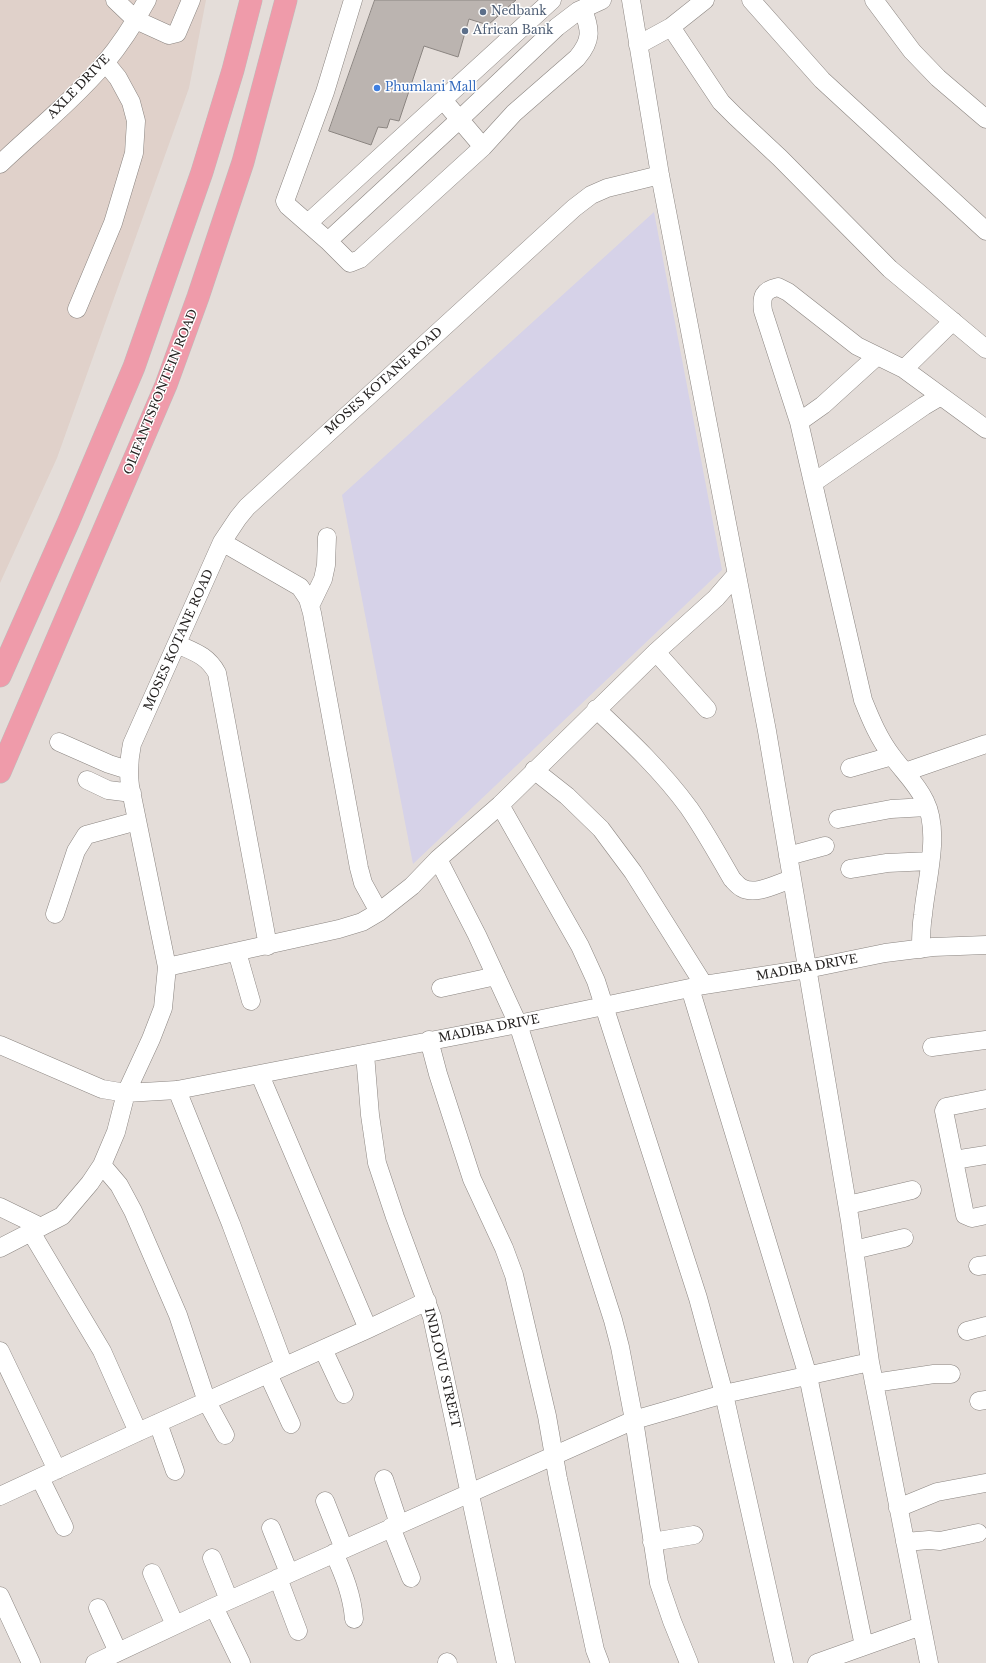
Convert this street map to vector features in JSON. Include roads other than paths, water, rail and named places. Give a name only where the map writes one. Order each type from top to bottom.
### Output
[{"type":"main road","points":[[0,676],[68,523],[134,367],[202,172],[233,70],[251,0]]},
{"type":"main road","name":"OLIFANTSFONTEIN ROAD","points":[[0,772],[166,385],[198,297],[243,162],[286,0]]},
{"type":"street","points":[[115,0],[136,20],[169,35],[177,33],[191,0]]},
{"type":"street","name":"AXLE DRIVE","points":[[0,164],[81,89],[106,62],[136,20],[147,0]]},
{"type":"street","points":[[353,0],[325,92],[285,201],[288,206],[328,241],[350,263],[360,259],[451,177],[483,147],[514,113],[577,58],[585,48],[589,39],[589,28],[582,8]]},
{"type":"street","points":[[308,223],[552,0]]},
{"type":"street","points":[[328,241],[460,119],[556,27],[569,16],[582,8],[602,0]]},
{"type":"street","points":[[631,0],[660,175],[767,730],[848,1205],[870,1362],[929,1663]]},
{"type":"street","points":[[638,45],[670,27],[705,0]]},
{"type":"street","points":[[751,0],[822,80],[986,230]]},
{"type":"street","points":[[874,0],[912,51],[938,78],[986,119]]},
{"type":"street","points":[[670,27],[706,81],[726,107],[890,269],[986,349]]},
{"type":"street","points":[[77,309],[113,223],[134,153],[136,121],[131,102],[118,78],[106,62]]},
{"type":"street","points":[[443,100],[483,147]]},
{"type":"street","name":"MOSES KOTANE ROAD","points":[[0,1248],[62,1216],[90,1183],[102,1165],[116,1132],[126,1093],[151,1039],[163,1008],[167,967],[128,770],[132,744],[222,542],[247,507],[574,208],[591,195],[607,188],[660,175]]},
{"type":"street","points":[[921,949],[922,916],[932,836],[927,807],[874,727],[863,700],[799,422],[763,311],[761,301],[764,294],[771,288],[778,287],[788,292],[857,346],[904,369],[986,429]]},
{"type":"street","points":[[904,369],[953,321]]},
{"type":"street","points":[[799,422],[823,405],[877,356]]},
{"type":"street","points":[[813,483],[924,406],[941,396]]},
{"type":"street","points":[[310,606],[323,579],[326,565],[327,537]]},
{"type":"street","points":[[222,542],[300,587],[308,599],[359,868],[363,883],[379,912]]},
{"type":"street","points":[[167,967],[268,946],[339,929],[362,922],[379,912],[412,886],[438,860],[500,805],[596,709],[716,598],[736,575]]},
{"type":"street","points":[[177,644],[202,656],[212,663],[217,673],[268,946]]},
{"type":"street","points":[[656,652],[707,709]]},
{"type":"street","points":[[596,709],[642,753],[674,789],[696,820],[732,879],[742,888],[759,890],[792,879]]},
{"type":"street","points":[[59,742],[109,764],[128,770]]},
{"type":"street","points":[[905,772],[986,744]]},
{"type":"street","points":[[850,768],[892,756]]},
{"type":"street","points":[[534,770],[567,796],[601,829],[633,872],[697,987],[808,1376],[864,1646]]},
{"type":"street","points":[[87,780],[108,790],[132,793]]},
{"type":"street","points":[[500,805],[580,946],[596,982],[604,1006],[698,1298],[724,1394],[784,1663]]},
{"type":"street","points":[[838,819],[891,809],[927,807]]},
{"type":"street","points":[[55,914],[76,851],[86,835],[137,821]]},
{"type":"street","points":[[788,856],[825,846]]},
{"type":"street","points":[[438,860],[478,935],[518,1024],[613,1320],[620,1347],[634,1420],[659,1583],[672,1622],[689,1663]]},
{"type":"street","points":[[850,869],[887,863],[930,861]]},
{"type":"street","name":"MADIBA DRIVE","points":[[0,1045],[102,1089],[126,1093],[177,1090],[260,1075],[429,1040],[518,1024],[697,987],[885,953],[986,945]]},
{"type":"street","points":[[236,952],[251,1000]]},
{"type":"street","points":[[441,988],[496,976]]},
{"type":"street","points":[[429,1040],[438,1074],[472,1179],[504,1248],[514,1275],[545,1408],[558,1479],[595,1650],[600,1663]]},
{"type":"street","points":[[932,1047],[986,1040]]},
{"type":"street","name":"INDLOVU STREET","points":[[365,1054],[370,1115],[377,1163],[395,1217],[427,1300],[432,1317],[506,1663]]},
{"type":"street","points":[[260,1075],[368,1329]]},
{"type":"street","points":[[177,1090],[231,1224],[284,1366]]},
{"type":"street","points":[[986,1099],[946,1107],[944,1111],[965,1215],[972,1218],[986,1215]]},
{"type":"street","points":[[954,1160],[986,1155]]},
{"type":"street","points":[[102,1165],[119,1185],[133,1211],[178,1315],[207,1402],[225,1435]]},
{"type":"street","points":[[848,1205],[912,1190]]},
{"type":"street","points":[[0,1207],[36,1229],[102,1351],[138,1432]]},
{"type":"street","points":[[854,1250],[904,1238]]},
{"type":"street","points":[[0,1496],[138,1432],[368,1329],[427,1300]]},
{"type":"street","points":[[967,1330],[986,1326]]},
{"type":"street","points":[[322,1349],[344,1394]]},
{"type":"street","points":[[0,1351],[57,1470]]},
{"type":"street","points":[[95,1663],[175,1625],[469,1492],[634,1420],[724,1394],[870,1362]]},
{"type":"street","points":[[268,1374],[291,1424]]},
{"type":"street","points":[[874,1383],[934,1374],[951,1374]]},
{"type":"street","points":[[158,1423],[175,1471]]},
{"type":"street","points":[[40,1478],[64,1527]]},
{"type":"street","points":[[384,1479],[395,1526],[411,1578]]},
{"type":"street","points":[[898,1508],[937,1492],[985,1483]]},
{"type":"street","points":[[325,1501],[353,1603],[354,1619]]},
{"type":"street","points":[[271,1528],[298,1631]]},
{"type":"street","points":[[905,1542],[929,1540],[940,1541],[978,1533]]},
{"type":"street","points":[[652,1542],[694,1534]]},
{"type":"street","points":[[212,1558],[222,1604],[241,1663]]},
{"type":"street","points":[[152,1573],[175,1625]]},
{"type":"street","points":[[0,1596],[31,1663]]},
{"type":"street","points":[[98,1608],[118,1652]]},
{"type":"street","points":[[817,1663],[921,1626]]},
{"type":"place","name":"Nedbank","points":[[483,12]]},
{"type":"place","name":"African Bank","points":[[465,31]]},
{"type":"place","name":"Phumlani Mall","points":[[377,88]]}]
